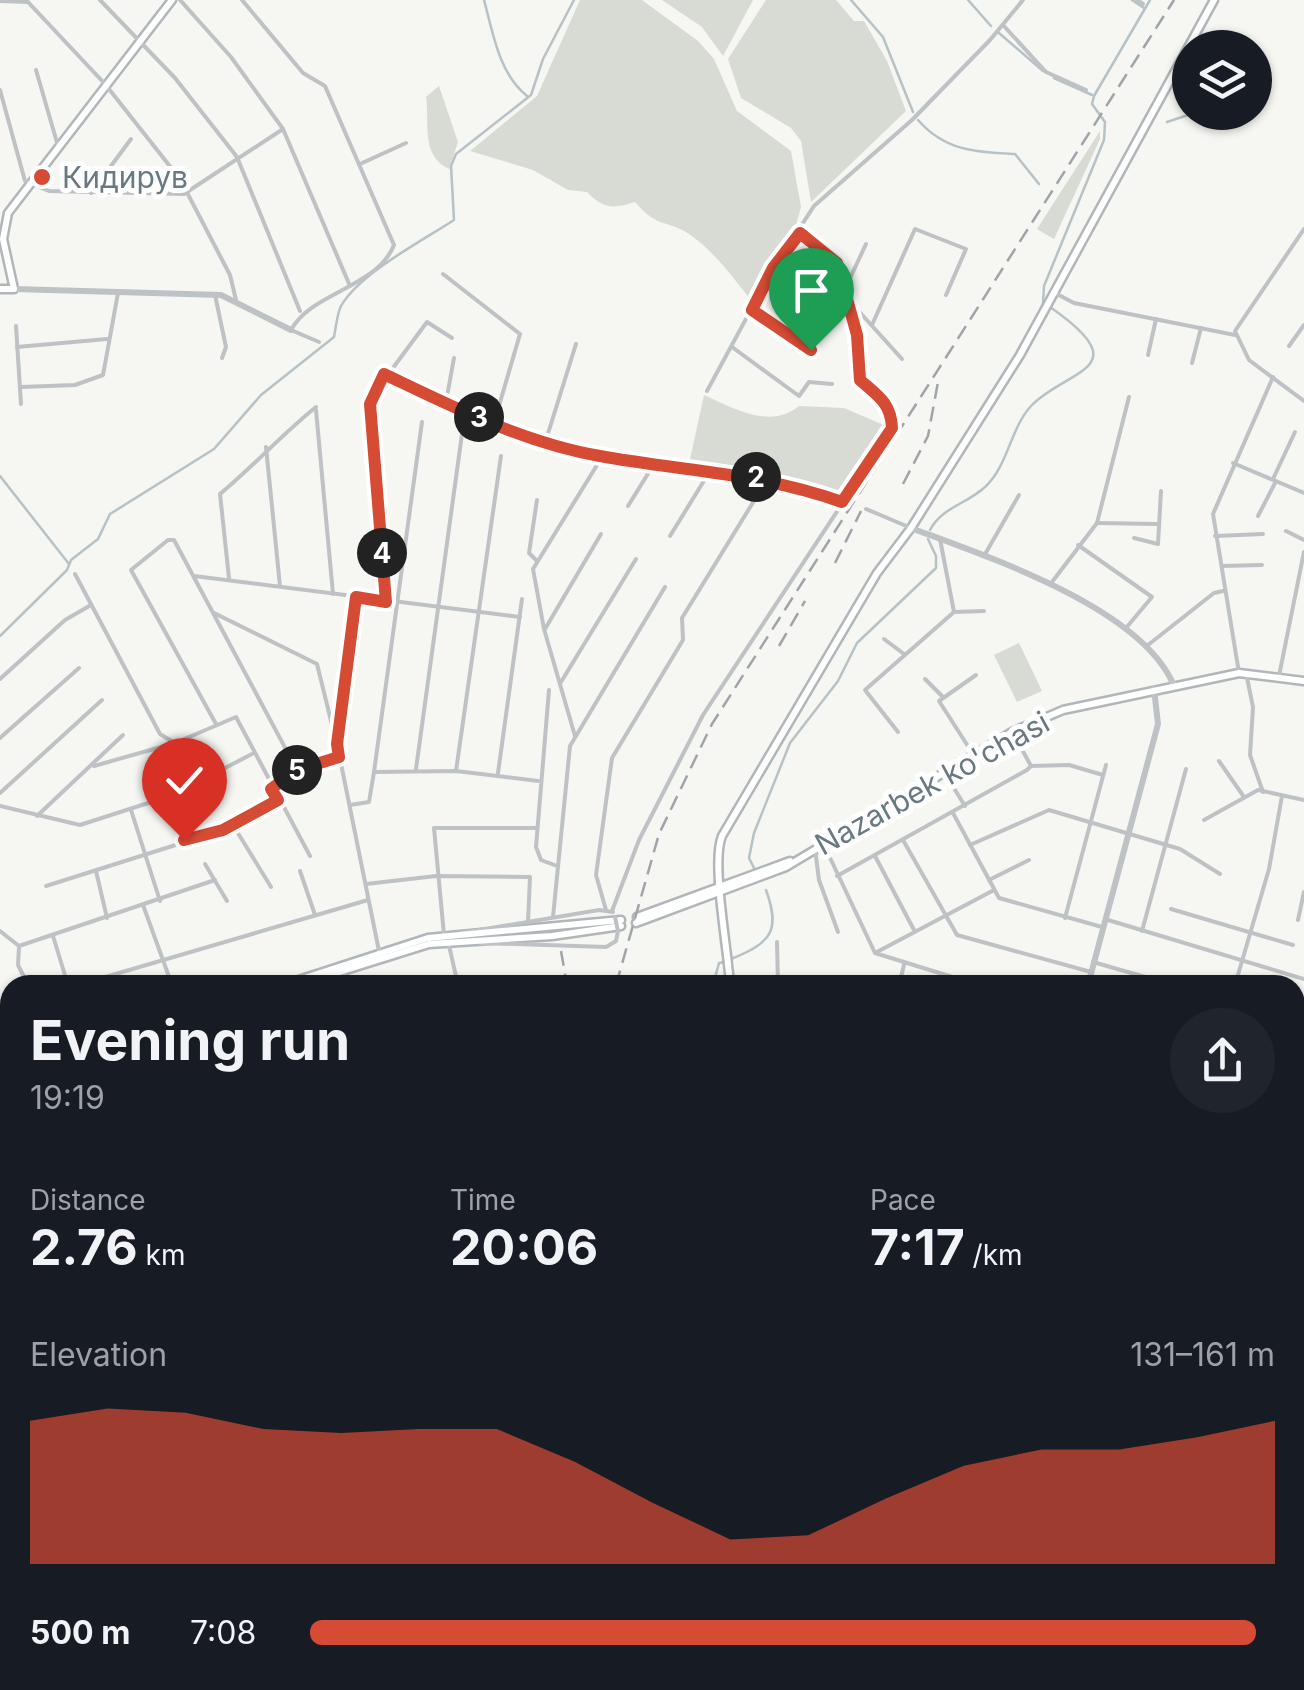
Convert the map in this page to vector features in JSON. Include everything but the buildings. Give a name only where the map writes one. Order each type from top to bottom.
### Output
[{"type":"main road","points":[[0,289],[14,290],[2,247],[8,213],[172,0]]},
{"type":"main road","points":[[729,975],[716,857],[722,836],[877,573],[911,528],[1045,311],[1214,0]]},
{"type":"main road","name":"Nazarbek ko'chasi","points":[[636,920],[722,891],[796,859],[1012,732],[1074,706],[1242,673],[1304,681]]},
{"type":"main road","points":[[323,975],[379,952],[451,938],[615,919]]},
{"type":"main road","points":[[317,975],[451,938]]},
{"type":"street","points":[[100,0],[139,38],[237,158],[300,312]]},
{"type":"street","points":[[180,0],[231,57],[283,129],[350,286]]},
{"type":"street","points":[[242,0],[304,73],[325,86],[394,248],[350,286],[300,312],[291,330]]},
{"type":"street","points":[[707,391],[773,268],[800,233],[814,206],[912,120],[1022,0]]},
{"type":"street","points":[[1137,0],[1143,4]]},
{"type":"street","points":[[0,1],[27,1],[105,84],[180,179],[184,194],[230,276],[238,304]]},
{"type":"street","points":[[1003,25],[1046,72],[1086,90]]},
{"type":"street","points":[[36,70],[58,146]]},
{"type":"street","points":[[0,90],[29,184],[49,190],[184,194],[283,129]]},
{"type":"street","points":[[91,192],[131,139]]},
{"type":"street","points":[[360,164],[406,143]]},
{"type":"street","points":[[872,325],[915,228],[966,250],[946,294]]},
{"type":"street","points":[[1236,336],[1235,326],[1304,230]]},
{"type":"street","points":[[615,919],[684,749],[892,428],[890,407],[860,380],[857,335],[837,263],[800,233]]},
{"type":"street","points":[[846,286],[866,244]]},
{"type":"street","points":[[773,268],[798,288]]},
{"type":"street","points":[[443,274],[520,334],[494,424]]},
{"type":"street","points":[[14,290],[214,295],[319,342]]},
{"type":"street","points":[[22,387],[75,385],[103,375],[118,292]]},
{"type":"street","points":[[214,295],[226,346],[222,358]]},
{"type":"street","points":[[1053,297],[1236,336],[1246,346],[1249,360],[1304,400]]},
{"type":"street","points":[[849,307],[855,307],[902,359]]},
{"type":"street","points":[[752,310],[811,350]]},
{"type":"street","points":[[1148,355],[1156,319]]},
{"type":"street","points":[[387,376],[427,322],[452,338]]},
{"type":"street","points":[[1289,346],[1304,325]]},
{"type":"street","points":[[16,326],[22,404]]},
{"type":"street","points":[[1192,363],[1201,328]]},
{"type":"street","points":[[1298,334],[1304,338]]},
{"type":"street","points":[[17,348],[107,339]]},
{"type":"street","points":[[544,444],[576,344]]},
{"type":"street","points":[[732,347],[799,396],[809,382],[832,384]]},
{"type":"street","points":[[446,402],[454,358]]},
{"type":"street","points":[[386,602],[370,404],[384,374],[544,444],[602,457],[768,478],[842,502]]},
{"type":"street","points":[[1263,792],[1250,754],[1253,706],[1223,592],[1213,514],[1273,377]]},
{"type":"street","points":[[1052,582],[1097,523],[1128,397]]},
{"type":"street","points":[[229,580],[220,494],[250,469],[266,447],[316,407],[333,594]]},
{"type":"street","points":[[348,806],[369,802],[422,422]]},
{"type":"street","points":[[1258,516],[1295,432]]},
{"type":"street","points":[[416,769],[462,434]]},
{"type":"street","points":[[266,447],[280,586]]},
{"type":"street","points":[[456,770],[501,456]]},
{"type":"street","points":[[553,917],[575,736],[544,629],[533,569],[602,457]]},
{"type":"street","points":[[1233,463],[1304,492]]},
{"type":"street","points":[[628,506],[654,464]]},
{"type":"street","points":[[670,536],[710,471]]},
{"type":"street","points":[[451,938],[606,947],[616,941],[615,919],[596,874],[612,758],[683,640],[682,618],[768,478]]},
{"type":"street","points":[[1134,538],[1158,544],[1160,491]]},
{"type":"street","points":[[984,556],[1019,495]]},
{"type":"street","points":[[536,500],[529,553],[537,561]]},
{"type":"street","points":[[866,509],[1052,582],[1123,630],[1144,648],[1174,686]]},
{"type":"street","points":[[1097,523],[1158,524]]},
{"type":"street","points":[[1286,531],[1304,540]]},
{"type":"street","points":[[544,629],[601,534]]},
{"type":"street","points":[[1215,536],[1263,534]]},
{"type":"street","points":[[940,539],[954,612]]},
{"type":"street","points":[[216,724],[131,570],[174,540],[297,770]]},
{"type":"street","points":[[1078,546],[1152,597],[1123,630]]},
{"type":"street","points":[[1279,676],[1304,552]]},
{"type":"street","points":[[561,682],[636,559]]},
{"type":"street","points":[[1220,566],[1262,565]]},
{"type":"street","points":[[74,574],[160,734],[176,743]]},
{"type":"street","points":[[194,576],[520,617]]},
{"type":"street","points":[[575,736],[664,587]]},
{"type":"street","points":[[1144,648],[1214,593],[1223,592]]},
{"type":"street","points":[[337,744],[356,597]]},
{"type":"street","points":[[498,774],[522,600]]},
{"type":"street","points":[[0,679],[64,620],[92,605]]},
{"type":"street","points":[[898,732],[864,692],[954,612],[984,610]]},
{"type":"street","points":[[214,613],[317,664],[379,952]]},
{"type":"street","points":[[884,639],[904,655]]},
{"type":"street","points":[[0,738],[79,668]]},
{"type":"street","points":[[973,754],[939,701],[976,675]]},
{"type":"street","points":[[925,679],[942,696]]},
{"type":"street","points":[[549,690],[536,828],[541,860],[558,866]]},
{"type":"street","points":[[1090,975],[1158,724],[1154,690]]},
{"type":"street","points":[[0,794],[102,700]]},
{"type":"street","points":[[90,768],[176,743],[236,717],[252,754],[310,856]]},
{"type":"street","points":[[1012,732],[1031,766]]},
{"type":"street","points":[[37,816],[123,735]]},
{"type":"street","points":[[0,806],[80,824],[173,795],[252,754]]},
{"type":"street","points":[[271,789],[297,770],[339,757]]},
{"type":"street","points":[[1219,761],[1244,797]]},
{"type":"street","points":[[837,876],[1031,766],[1068,765],[1104,774]]},
{"type":"street","points":[[1065,918],[1106,765]]},
{"type":"street","points":[[1142,931],[1186,769]]},
{"type":"street","points":[[374,772],[456,770],[538,781]]},
{"type":"street","points":[[944,772],[965,806]]},
{"type":"street","points":[[1204,820],[1244,797],[1263,792],[1304,800]]},
{"type":"street","points":[[1238,975],[1269,869],[1282,796]]},
{"type":"street","points":[[46,886],[233,825],[278,800]]},
{"type":"street","points":[[131,810],[160,900]]},
{"type":"street","points":[[970,845],[1049,810],[1167,846],[1220,874]]},
{"type":"street","points":[[953,813],[998,898],[1065,918],[1142,931],[1288,975]]},
{"type":"street","points":[[233,825],[271,887]]},
{"type":"street","points":[[457,975],[436,876],[434,828],[536,828]]},
{"type":"street","points":[[903,840],[957,935],[1091,972]]},
{"type":"street","points":[[824,844],[874,952],[943,975]]},
{"type":"street","points":[[815,849],[819,880],[838,932]]},
{"type":"street","points":[[875,856],[914,930]]},
{"type":"street","points":[[989,880],[1029,860]]},
{"type":"street","points":[[205,864],[227,901]]},
{"type":"street","points":[[96,871],[106,918]]},
{"type":"street","points":[[300,871],[315,915]]},
{"type":"street","points":[[366,884],[436,876],[530,877],[528,922]]},
{"type":"street","points":[[19,946],[215,880]]},
{"type":"street","points":[[874,952],[994,890]]},
{"type":"street","points":[[1298,920],[1304,892]]},
{"type":"street","points":[[109,975],[368,900]]},
{"type":"street","points":[[143,905],[168,975]]},
{"type":"street","points":[[1171,909],[1293,945]]},
{"type":"street","points":[[451,938],[553,917],[615,919]]},
{"type":"street","points":[[0,931],[19,946]]},
{"type":"street","points":[[53,936],[65,975]]},
{"type":"street","points":[[777,942],[778,975]]},
{"type":"street","points":[[19,946],[18,965],[23,975]]},
{"type":"street","points":[[1093,962],[1138,975]]},
{"type":"street","points":[[901,975],[904,964]]},
{"type":"street","points":[[341,968],[343,975]]},
{"type":"shaded area","points":[[580,0],[642,0],[698,41],[714,59],[737,111],[791,151],[801,207],[795,229],[750,299],[698,241],[681,229],[650,217],[635,202],[604,204],[587,192],[568,190],[533,170],[470,151],[537,96]]},
{"type":"shaded area","points":[[662,0],[753,0],[723,56],[702,27]]},
{"type":"shaded area","points":[[766,0],[836,0],[854,21],[864,21],[887,61],[906,111],[811,202],[801,141],[791,128],[741,98],[728,59]]},
{"type":"shaded area","points":[[439,86],[458,142],[449,169],[434,156],[428,138],[426,97]]},
{"type":"shaded area","points":[[1100,131],[1100,139],[1054,239],[1037,229]]},
{"type":"shaded area","points":[[704,395],[751,414],[776,416],[799,406],[844,408],[886,426],[840,494],[762,472],[689,464]]},
{"type":"shaded area","points":[[1019,643],[1042,691],[1017,702],[994,655]]},
{"type":"waterway","points":[[484,0],[503,65],[527,96]]},
{"type":"waterway","points":[[0,636],[67,570],[71,560],[98,539],[110,514],[214,449],[261,395],[334,337],[341,306],[362,282],[454,220],[451,166],[456,154],[531,95],[543,59],[574,0]]},
{"type":"waterway","points":[[851,0],[883,37],[913,112]]},
{"type":"waterway","points":[[968,0],[991,26]]},
{"type":"waterway","points":[[1132,0],[1144,8]]},
{"type":"waterway","points":[[1043,303],[1044,286],[1104,140],[1105,122],[1092,104],[1094,96],[1150,0]]},
{"type":"waterway","points":[[999,33],[1043,71]]},
{"type":"waterway","points":[[1054,78],[1092,95]]},
{"type":"waterway","points":[[918,120],[950,144],[974,151],[1015,154],[1039,184]]},
{"type":"waterway","points":[[1167,122],[1172,120]]},
{"type":"waterway","points":[[930,530],[941,516],[978,493],[993,478],[1031,406],[1088,366],[1093,356],[1090,344],[1050,307]]},
{"type":"waterway","points":[[0,476],[69,564]]},
{"type":"waterway","points":[[754,868],[749,858],[754,833],[790,743],[838,681],[857,643],[936,568],[936,556],[928,539]]},
{"type":"waterway","points":[[731,959],[755,947],[769,934],[772,916],[766,890]]},
{"type":"waterway","points":[[716,975],[719,963],[724,962]]},
{"type":"railway","points":[[619,975],[659,834],[712,724],[1174,0]]},
{"type":"railway","points":[[903,484],[928,436],[938,382]]},
{"type":"railway","points":[[835,563],[861,511]]},
{"type":"railway","points":[[779,646],[805,601]]},
{"type":"railway","points":[[561,951],[565,975]]},
{"type":"place","name":"Кидирув","points":[[42,177]]},
{"type":"route","points":[[184,840],[233,825],[278,800],[271,789],[297,770],[339,757],[337,744],[356,597],[386,602],[370,404],[384,374],[532,440],[598,456],[768,478],[842,502],[892,428],[892,414],[890,407],[860,380],[857,335],[837,263],[800,233],[773,268],[752,310],[811,350]]}]
